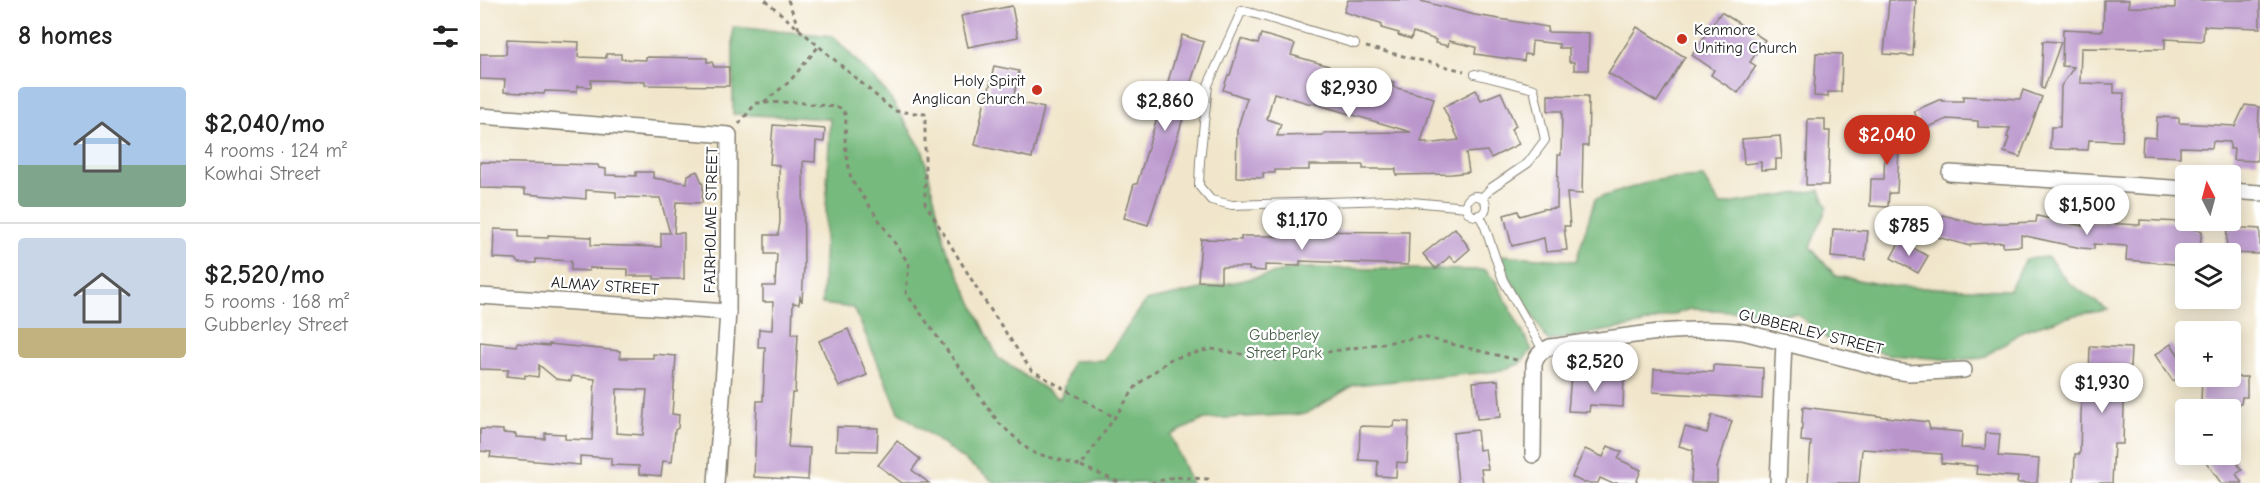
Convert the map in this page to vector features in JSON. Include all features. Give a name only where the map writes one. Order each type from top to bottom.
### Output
[{"type":"street","name":"FAIRHOLME STREET","points":[[480,116],[729,135],[728,312],[716,483]]},
{"type":"street","points":[[1950,173],[2175,188]]},
{"type":"street","points":[[2241,192],[2260,193]]},
{"type":"street","name":"ALMAY STREET","points":[[480,296],[728,312]]},
{"type":"street","name":"GUBBERLEY STREET","points":[[1543,350],[1550,347],[1704,328],[1743,332],[1895,371],[1916,373],[1964,370]]},
{"type":"street","points":[[1778,483],[1784,342]]},
{"type":"street","points":[[1533,455],[1534,364],[1537,356],[1543,350]]},
{"type":"lane","points":[[1355,44],[1242,10],[1209,85],[1199,186],[1211,200],[1232,205],[1390,200],[1467,207]]},
{"type":"lane","points":[[1467,207],[1471,198],[1482,198],[1491,188],[1528,163],[1545,140],[1534,89],[1475,74]]},
{"type":"lane","points":[[1467,207],[1471,214],[1479,215],[1486,207],[1482,198]]},
{"type":"lane","points":[[1479,215],[1503,280],[1543,350]]},
{"type":"path","points":[[765,0],[894,111],[925,114],[925,203],[984,300],[1031,370],[1114,417]]},
{"type":"path","points":[[788,0],[799,30]]},
{"type":"path","points":[[1355,44],[1475,74]]},
{"type":"path","points":[[763,103],[789,82],[819,46]]},
{"type":"path","points":[[729,135],[756,103],[796,102],[842,108],[846,116],[845,144],[851,179],[909,264],[906,293],[999,423],[1031,452],[1081,466],[1121,483]]},
{"type":"path","points":[[1081,466],[1137,385],[1171,359],[1211,349],[1276,360],[1423,337],[1534,364]]},
{"type":"path","points":[[1151,483],[1174,477],[1208,479],[1211,483]]},
{"type":"green space","name":"Gubberley Street Park","points":[[733,27],[833,36],[887,93],[923,151],[946,247],[998,358],[1060,399],[1072,361],[1104,360],[1146,301],[1299,268],[1485,270],[1496,282],[1532,350],[1519,364],[1499,371],[1354,385],[1306,414],[1205,419],[1171,435],[1191,483],[995,483],[899,412],[854,308],[822,304],[830,119],[733,114]]},
{"type":"green space","points":[[1703,177],[1720,205],[1820,190],[1827,207],[1810,247],[1836,276],[1896,287],[2009,290],[2026,259],[2048,257],[2068,282],[2108,310],[2075,315],[2024,330],[1983,358],[1956,360],[1891,355],[1827,339],[1797,314],[1691,309],[1639,325],[1548,341],[1510,278],[1501,255],[1576,261],[1595,199],[1655,180]]},
{"type":"building","points":[[1348,0],[1417,0],[1475,15],[1548,27],[1547,32],[1589,33],[1588,70],[1574,70],[1574,62],[1569,62],[1569,48],[1559,48],[1559,44],[1532,41],[1531,55],[1525,54],[1524,61],[1475,54],[1476,47],[1449,41],[1448,46],[1435,43],[1436,40],[1413,32],[1411,39],[1381,28],[1380,23],[1344,12]]},
{"type":"building","points":[[1889,0],[1916,0],[1913,56],[1884,54]]},
{"type":"building","points":[[2104,0],[2129,0],[2128,7],[2175,8],[2175,0],[2260,0],[2260,28],[2204,26],[2203,41],[2165,39],[2165,49],[2081,48],[2080,83],[2114,84],[2114,93],[2124,93],[2122,141],[2089,140],[2088,150],[2050,149],[2051,127],[2060,127],[2061,86],[2074,67],[2062,66],[2063,29],[2103,31]]},
{"type":"building","points":[[1012,6],[1018,37],[968,47],[961,16]]},
{"type":"building","points":[[1721,12],[1765,40],[1750,62],[1756,66],[1738,93],[1711,75],[1714,70],[1692,55]]},
{"type":"building","points":[[1637,27],[1685,57],[1657,102],[1608,73]]},
{"type":"building","points":[[1261,34],[1295,44],[1291,55],[1329,66],[1328,70],[1374,84],[1376,77],[1394,82],[1393,87],[1434,98],[1421,142],[1427,142],[1427,144],[1459,140],[1443,107],[1476,90],[1481,100],[1501,92],[1516,126],[1511,129],[1519,144],[1491,158],[1487,151],[1466,153],[1469,172],[1452,174],[1396,175],[1396,169],[1363,169],[1363,165],[1309,165],[1309,170],[1275,170],[1275,173],[1263,173],[1263,178],[1236,177],[1237,130],[1247,98],[1223,90],[1241,39],[1258,44]],"holes":[[[1274,93],[1312,103],[1411,132],[1277,136],[1281,124],[1267,119]]]},
{"type":"building","points":[[1182,35],[1204,42],[1187,94],[1190,95],[1178,135],[1148,225],[1124,218],[1134,184],[1137,184]]},
{"type":"building","points":[[507,39],[579,42],[578,57],[606,58],[606,54],[621,54],[621,59],[707,58],[707,62],[712,62],[714,67],[729,67],[729,86],[645,85],[645,81],[591,80],[591,87],[577,86],[577,92],[545,91],[544,94],[504,92],[505,80],[480,79],[480,54],[506,54]]},
{"type":"building","points":[[2043,41],[2061,42],[2044,89],[2041,88]]},
{"type":"building","points":[[1816,53],[1842,54],[1841,92],[1828,92],[1828,97],[1814,96]]},
{"type":"building","points":[[994,66],[1019,71],[1013,101],[1044,108],[1032,158],[975,145]]},
{"type":"building","points":[[2023,90],[2042,97],[2020,157],[2004,152],[2010,128],[1978,127],[1978,121],[1947,119],[1922,130],[1914,111],[1941,99],[1942,101],[1963,101],[1963,96],[2020,99]]},
{"type":"building","points":[[1548,95],[1588,96],[1588,106],[1589,104],[1588,146],[1583,146],[1582,194],[1567,193],[1570,226],[1564,226],[1567,250],[1546,252],[1544,238],[1512,246],[1504,215],[1518,211],[1520,216],[1543,209],[1557,208],[1562,111],[1548,111]]},
{"type":"building","points":[[2245,105],[2259,107],[2257,161],[2233,160],[2234,149],[2230,149],[2230,142],[2213,141],[2212,148],[2180,147],[2180,157],[2142,155],[2143,137],[2156,138],[2157,117],[2179,118],[2179,123],[2235,126]]},
{"type":"building","points":[[1808,119],[1825,119],[1825,131],[1830,131],[1828,185],[1806,185]]},
{"type":"building","points":[[1878,124],[1900,125],[1897,193],[1889,193],[1888,207],[1870,206],[1871,179],[1884,179],[1885,145],[1877,145]]},
{"type":"building","points":[[773,125],[825,129],[824,142],[816,141],[815,162],[803,161],[802,302],[800,297],[799,304],[793,303],[792,334],[798,334],[795,393],[792,393],[788,447],[810,448],[808,480],[754,477],[757,401],[763,401],[765,347],[758,347],[759,329],[772,330],[773,302],[763,302],[763,286],[775,286],[777,254],[765,254],[765,235],[778,235],[780,222],[779,165],[770,164]]},
{"type":"building","points":[[1780,136],[1782,159],[1776,159],[1776,169],[1761,170],[1761,162],[1744,164],[1742,139]]},
{"type":"building","points":[[480,162],[598,165],[599,168],[606,169],[606,175],[636,176],[636,172],[653,172],[653,178],[687,183],[688,175],[697,171],[703,185],[702,203],[676,202],[674,233],[684,233],[684,279],[628,276],[628,269],[571,270],[571,261],[536,259],[536,263],[519,263],[516,259],[493,258],[494,229],[519,230],[519,237],[548,238],[548,235],[591,237],[591,245],[661,247],[661,233],[670,233],[660,198],[616,197],[616,192],[586,190],[586,199],[525,194],[525,189],[480,188]]},
{"type":"building","points":[[1943,215],[1976,224],[2036,222],[2037,216],[2083,226],[2083,222],[2140,225],[2140,220],[2175,222],[2175,231],[2202,231],[2200,243],[2175,243],[2175,264],[2126,260],[2127,246],[2094,244],[2094,249],[2081,248],[2021,235],[2021,246],[2003,247],[2003,242],[1970,244],[1970,246],[1937,237]]},
{"type":"building","points":[[1455,228],[1470,249],[1455,262],[1450,256],[1436,269],[1423,254]]},
{"type":"building","points":[[2241,228],[2260,229],[2260,254],[2241,253],[2241,243],[2226,243],[2227,231],[2241,231]]},
{"type":"building","points":[[1833,229],[1868,231],[1865,260],[1831,257]]},
{"type":"building","points":[[1281,231],[1409,232],[1408,265],[1300,261],[1300,266],[1265,265],[1265,271],[1249,270],[1249,267],[1221,267],[1221,282],[1198,281],[1201,239],[1241,240],[1241,236],[1280,236]]},
{"type":"building","points":[[1900,241],[1928,256],[1918,273],[1891,258]]},
{"type":"building","points":[[848,329],[867,375],[839,387],[819,341]]},
{"type":"building","points":[[480,342],[516,346],[517,343],[549,346],[549,344],[620,351],[620,358],[653,358],[653,354],[676,356],[672,414],[679,415],[672,462],[663,461],[661,476],[639,474],[639,466],[611,465],[611,458],[580,456],[580,465],[490,457],[491,452],[480,451],[480,429],[503,430],[503,433],[516,434],[516,437],[545,439],[545,433],[565,434],[565,439],[592,440],[595,379],[572,376],[571,381],[556,379],[539,365],[538,377],[525,375],[525,378],[506,376],[509,370],[480,369]],"holes":[[[617,389],[647,390],[643,435],[616,433]]]},
{"type":"building","points":[[2171,344],[2175,350],[2175,380],[2173,381],[2155,355]]},
{"type":"building","points":[[2090,346],[2131,348],[2130,368],[2125,368],[2123,444],[2114,444],[2112,483],[2074,483],[2075,454],[2080,454],[2082,379],[2089,379]]},
{"type":"building","points":[[1713,365],[1763,368],[1762,399],[1653,392],[1654,369],[1713,372]]},
{"type":"building","points":[[1571,375],[1624,378],[1623,407],[1590,405],[1589,412],[1568,411]]},
{"type":"building","points":[[2241,377],[2247,377],[2247,397],[2242,397],[2241,404],[2241,399],[2201,399],[2202,387],[2241,387]]},
{"type":"building","points":[[1498,380],[1501,417],[1477,419],[1473,382]]},
{"type":"building","points":[[1803,407],[1928,422],[1930,429],[1962,432],[1961,448],[1985,449],[1986,433],[2000,434],[1998,456],[2039,459],[2037,483],[2017,483],[2018,477],[1976,474],[1977,466],[1941,463],[1942,454],[1862,449],[1859,483],[1808,483],[1811,442],[1801,441]]},
{"type":"building","points":[[1712,415],[1732,421],[1717,468],[1717,483],[1691,483],[1693,450],[1679,446],[1685,427],[1707,433]]},
{"type":"building","points":[[1394,421],[1409,422],[1407,463],[1397,462],[1396,477],[1377,476],[1378,461],[1359,460],[1360,426],[1393,427]]},
{"type":"building","points":[[837,427],[878,428],[877,451],[836,450]]},
{"type":"building","points":[[1477,430],[1479,450],[1485,449],[1488,469],[1481,469],[1483,483],[1458,483],[1453,433]]},
{"type":"building","points":[[897,441],[920,459],[912,470],[929,483],[902,483],[878,465]]},
{"type":"building","points":[[1608,446],[1622,452],[1618,459],[1641,470],[1636,483],[1611,483],[1600,478],[1598,483],[1584,483],[1572,477],[1585,449],[1603,457]]},
{"type":"building","points":[[2208,465],[2238,465],[2242,470],[2236,474],[2242,483],[2221,483]]},
{"type":"place","name":"Kenmore Uniting Church","points":[[1682,39]]},
{"type":"place","name":"Holy Spirit Anglican Church","points":[[1037,90]]}]
